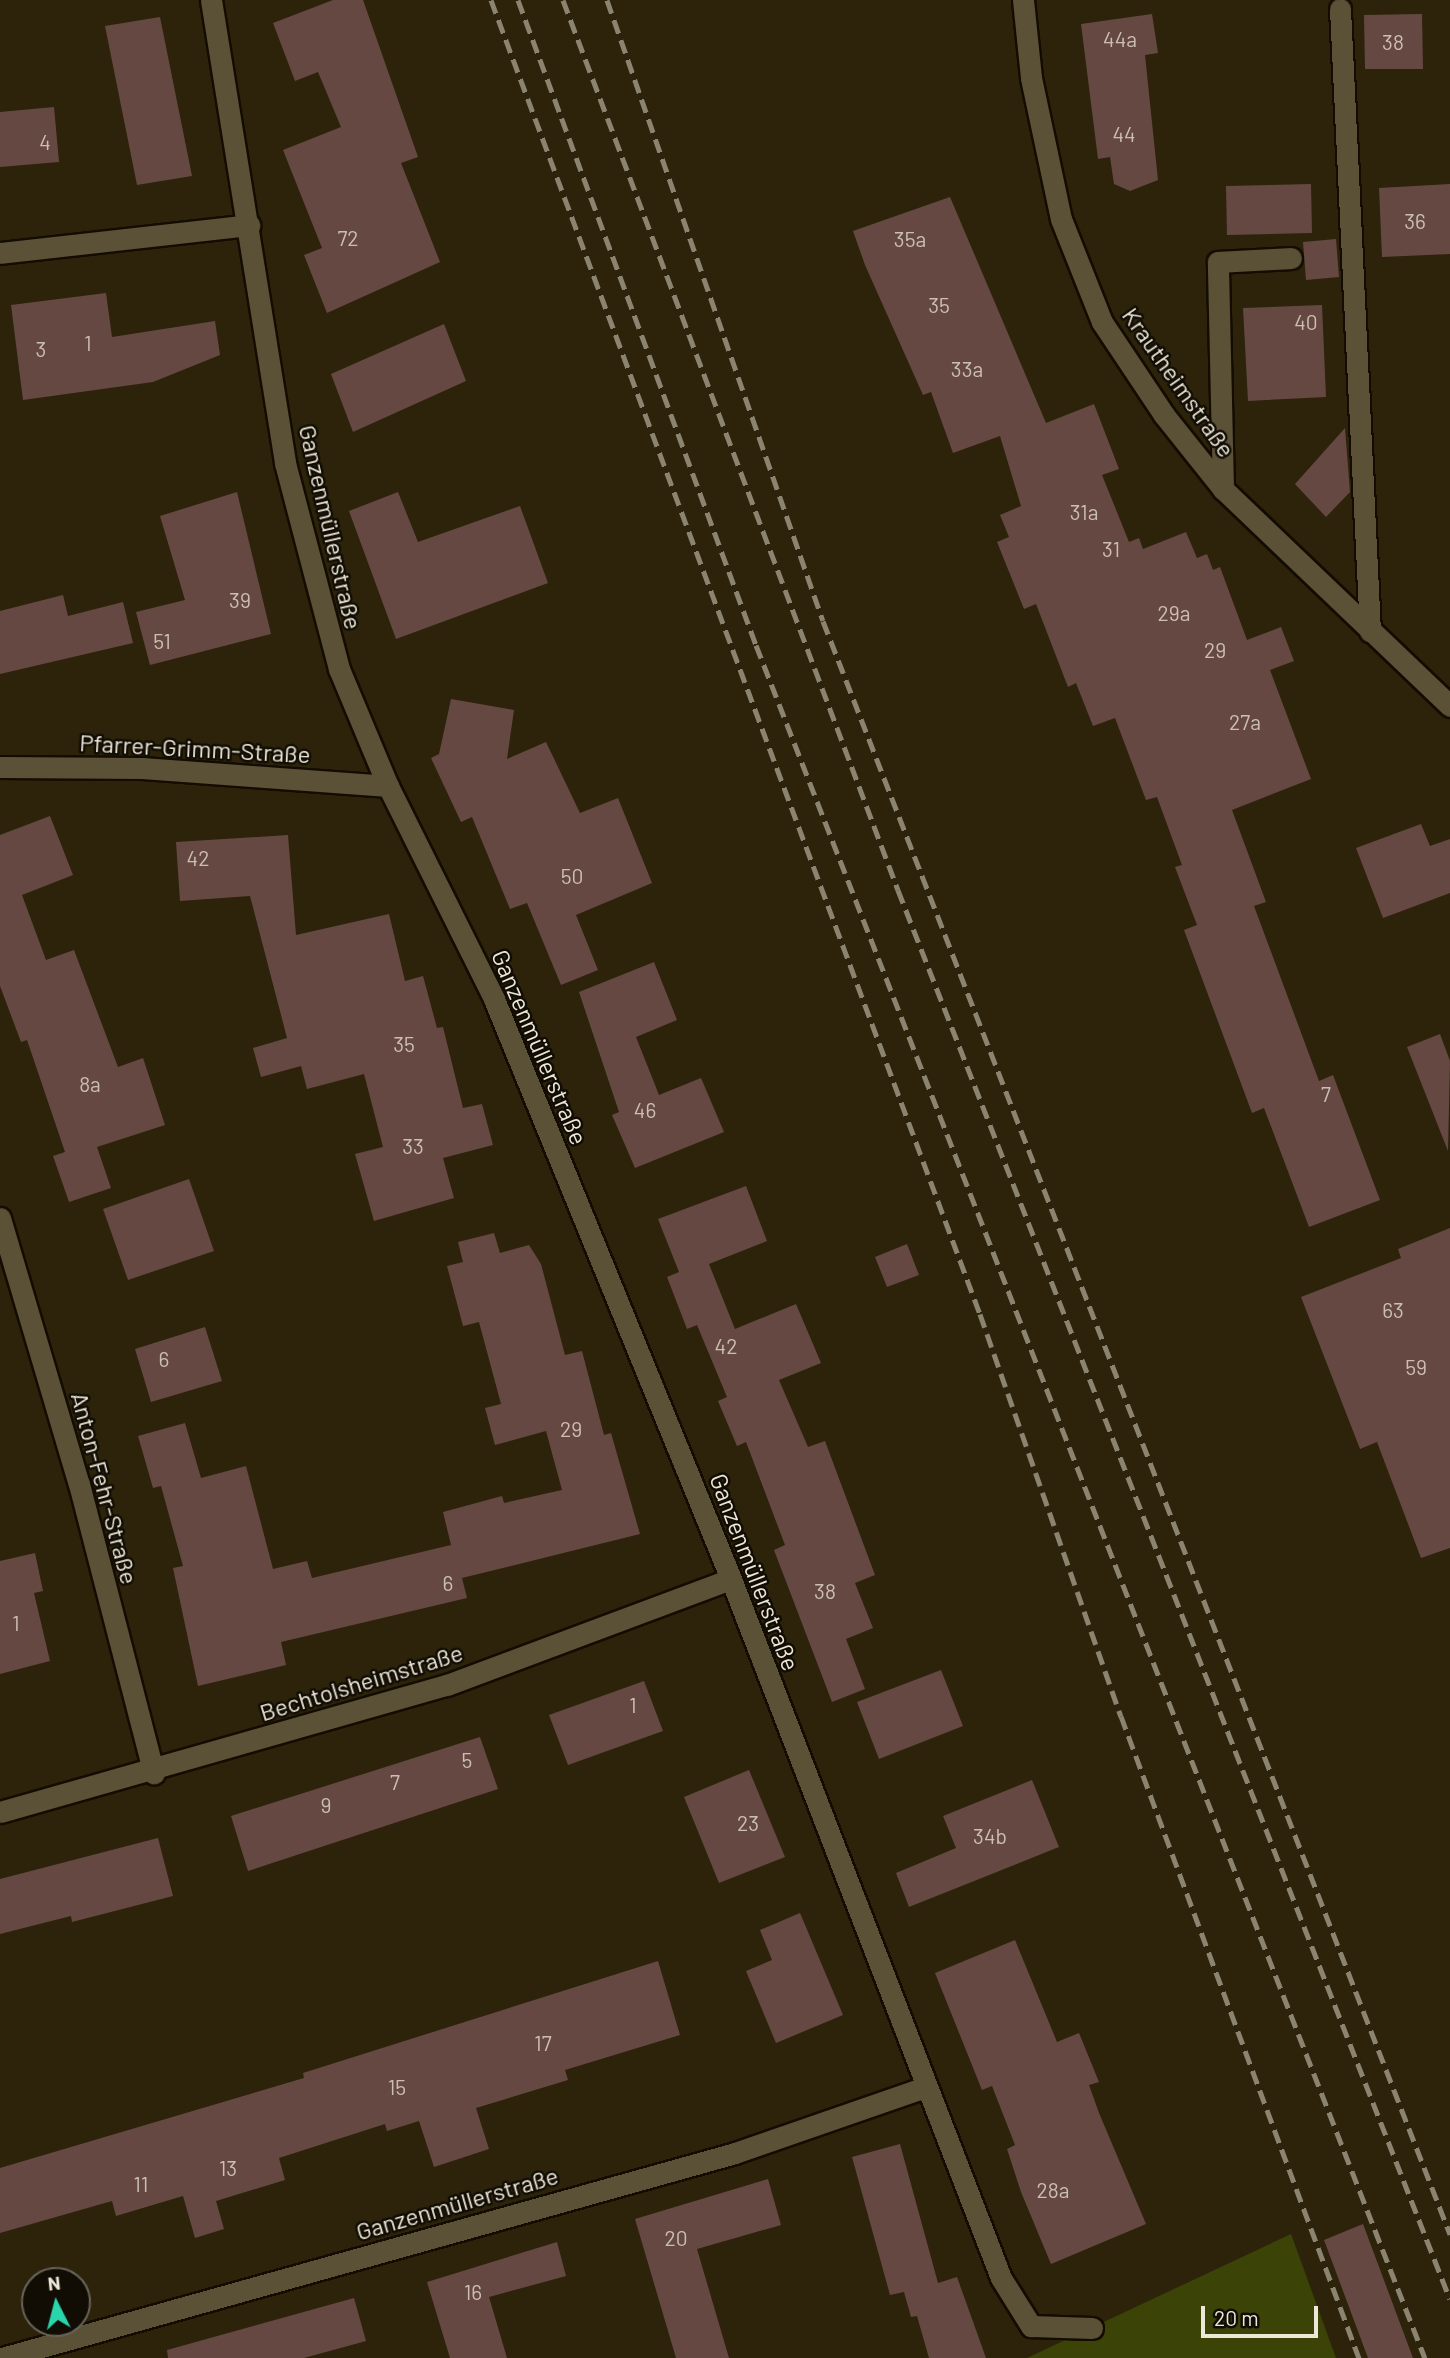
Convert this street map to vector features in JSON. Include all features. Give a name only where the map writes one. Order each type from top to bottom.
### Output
[{"type":"street","name":"Ganzenmüllerstraße","points":[[211,0],[285,463],[307,561],[339,669],[388,786],[494,999],[731,1579],[923,2088],[1001,2278],[1031,2326],[1092,2328]]},
{"type":"street","name":"Krautheimstraße","points":[[1023,0],[1033,90],[1061,219],[1102,322],[1164,415],[1223,489],[1450,706]]},
{"type":"street","points":[[1340,9],[1370,631]]},
{"type":"street","points":[[0,253],[249,225]]},
{"type":"street","points":[[1223,489],[1218,262],[1292,258]]},
{"type":"street","name":"Pfarrer-Grimm-Straße","points":[[0,766],[142,768],[388,786]]},
{"type":"street","name":"Anton-Fehr-Straße","points":[[0,1218],[79,1484],[154,1773]]},
{"type":"street","name":"Bechtolsheimstraße","points":[[0,1812],[154,1773],[447,1685],[731,1579]]},
{"type":"street","name":"Ganzenmüllerstraße","points":[[2,2358],[735,2153],[923,2088]]},
{"type":"green space","points":[[1291,2234],[1336,2358],[1027,2358]]},
{"type":"building","points":[[333,0],[363,0],[418,157],[401,163],[440,262],[327,313],[304,255],[322,248],[283,150],[341,127],[318,72],[295,81],[273,23]]},
{"type":"building","points":[[1152,14],[1158,53],[1145,55],[1158,180],[1130,191],[1114,184],[1110,157],[1098,159],[1081,24]]},
{"type":"building","points":[[1422,14],[1423,69],[1365,69],[1364,15]]},
{"type":"building","points":[[160,17],[192,176],[137,185],[105,26]]},
{"type":"building","points":[[54,107],[59,162],[0,167],[0,112]]},
{"type":"building","points":[[1311,184],[1312,233],[1227,235],[1226,186]]},
{"type":"building","points":[[1450,184],[1450,254],[1382,257],[1379,188]]},
{"type":"building","points":[[950,197],[1046,423],[1094,404],[1119,469],[1102,475],[1129,542],[1139,538],[1143,549],[1186,532],[1197,558],[1207,554],[1213,570],[1220,567],[1247,640],[1281,627],[1294,661],[1270,670],[1311,779],[1232,810],[1266,902],[1254,906],[1319,1081],[1333,1075],[1380,1200],[1309,1227],[1264,1108],[1252,1113],[1184,930],[1197,925],[1175,867],[1182,865],[1157,797],[1146,800],[1115,718],[1093,726],[1076,683],[1068,687],[1036,604],[1024,609],[997,542],[1009,537],[1000,515],[1021,506],[1000,436],[953,453],[931,392],[923,395],[865,265],[853,231]]},
{"type":"building","points":[[1336,239],[1339,277],[1306,280],[1303,242]]},
{"type":"building","points":[[106,293],[112,337],[215,321],[220,355],[153,382],[23,400],[11,305]]},
{"type":"building","points":[[1322,305],[1326,397],[1248,401],[1243,308]]},
{"type":"building","points":[[444,324],[466,381],[353,432],[331,374]]},
{"type":"building","points":[[1345,428],[1350,492],[1326,517],[1295,484]]},
{"type":"building","points":[[237,492],[271,634],[150,665],[136,612],[185,600],[160,516]]},
{"type":"building","points":[[398,492],[418,542],[520,506],[548,583],[396,639],[349,511]]},
{"type":"building","points":[[63,595],[68,616],[123,602],[133,643],[0,674],[0,611]]},
{"type":"building","points":[[451,699],[514,710],[507,759],[546,742],[580,813],[618,798],[652,883],[576,915],[598,970],[561,985],[527,903],[510,909],[472,817],[461,822],[431,758],[439,754]]},
{"type":"building","points":[[50,816],[73,875],[22,895],[46,960],[74,950],[118,1067],[143,1058],[165,1125],[97,1147],[111,1188],[69,1202],[53,1156],[65,1152],[27,1040],[21,1042],[0,986],[0,835]]},
{"type":"building","points":[[1421,824],[1430,846],[1450,839],[1450,893],[1383,918],[1356,848]]},
{"type":"building","points":[[288,835],[296,935],[389,914],[405,981],[423,976],[437,1028],[443,1027],[463,1108],[482,1104],[493,1145],[443,1158],[454,1198],[374,1221],[355,1154],[383,1147],[364,1074],[307,1089],[301,1066],[261,1077],[253,1048],[287,1038],[250,896],[180,901],[176,842]]},
{"type":"building","points":[[654,962],[677,1020],[636,1037],[659,1095],[701,1078],[724,1132],[635,1168],[612,1115],[619,1112],[579,992]]},
{"type":"building","points":[[1440,1034],[1450,1061],[1448,1151],[1407,1047]]},
{"type":"building","points":[[189,1179],[214,1251],[128,1280],[103,1209]]},
{"type":"building","points":[[746,1186],[767,1241],[709,1264],[735,1329],[796,1304],[821,1363],[779,1380],[808,1447],[825,1441],[875,1575],[855,1583],[873,1628],[846,1639],[865,1689],[832,1702],[774,1550],[785,1545],[746,1442],[737,1446],[718,1401],[727,1397],[697,1325],[687,1329],[667,1277],[679,1272],[658,1219]]},
{"type":"building","points":[[1450,1228],[1450,1548],[1421,1558],[1377,1442],[1360,1449],[1301,1297],[1401,1258],[1398,1249]]},
{"type":"building","points":[[494,1233],[500,1253],[529,1245],[541,1264],[565,1355],[582,1351],[604,1435],[611,1433],[640,1534],[462,1578],[467,1598],[281,1642],[286,1665],[198,1686],[173,1568],[183,1566],[161,1486],[153,1488],[138,1436],[185,1423],[201,1478],[246,1466],[273,1569],[307,1561],[312,1578],[451,1545],[443,1512],[502,1496],[504,1503],[562,1490],[546,1431],[495,1445],[485,1408],[501,1404],[479,1322],[463,1326],[447,1266],[463,1262],[458,1242]]},
{"type":"building","points":[[907,1244],[919,1275],[887,1287],[875,1257]]},
{"type":"building","points":[[205,1327],[222,1381],[151,1402],[135,1349]]},
{"type":"building","points":[[35,1553],[43,1591],[34,1593],[50,1661],[0,1674],[0,1561]]},
{"type":"building","points":[[941,1670],[963,1726],[879,1759],[857,1702]]},
{"type":"building","points":[[644,1681],[663,1731],[568,1765],[549,1715]]},
{"type":"building","points":[[480,1737],[498,1789],[248,1871],[231,1816]]},
{"type":"building","points":[[749,1770],[785,1857],[719,1883],[684,1797]]},
{"type":"building","points":[[1032,1780],[1059,1847],[909,1907],[896,1873],[956,1848],[943,1816]]},
{"type":"building","points":[[158,1838],[173,1896],[72,1922],[71,1916],[0,1934],[0,1879]]},
{"type":"building","points":[[800,1913],[843,2015],[776,2043],[746,1971],[772,1960],[760,1930]]},
{"type":"building","points":[[1015,1940],[1057,2042],[1079,2033],[1099,2082],[1089,2085],[1146,2224],[1051,2264],[1021,2192],[1007,2149],[1015,2145],[992,2086],[982,2090],[935,1973]]},
{"type":"building","points":[[658,1961],[680,2035],[565,2070],[568,2080],[476,2108],[489,2149],[434,2167],[419,2121],[387,2131],[385,2124],[279,2158],[285,2180],[216,2201],[224,2229],[195,2238],[183,2196],[116,2216],[112,2201],[0,2233],[0,2168],[304,2078],[303,2073]]},
{"type":"building","points":[[900,2144],[938,2283],[957,2277],[986,2358],[929,2358],[917,2316],[911,2317],[904,2292],[890,2295],[852,2157]]},
{"type":"building","points":[[768,2179],[781,2225],[697,2249],[729,2358],[676,2358],[635,2219]]},
{"type":"building","points":[[1363,2224],[1413,2358],[1368,2358],[1324,2240]]},
{"type":"building","points":[[557,2242],[566,2276],[489,2297],[507,2358],[450,2358],[427,2282]]},
{"type":"building","points":[[354,2298],[366,2341],[304,2358],[168,2358],[167,2350]]},
{"type":"railway","points":[[491,0],[980,1314],[1121,1716],[1359,2358]]},
{"type":"railway","points":[[518,0],[756,645],[1425,2358]]},
{"type":"railway","points":[[563,0],[898,890],[1450,2299]]},
{"type":"railway","points":[[607,0],[823,621],[1450,2234]]}]
